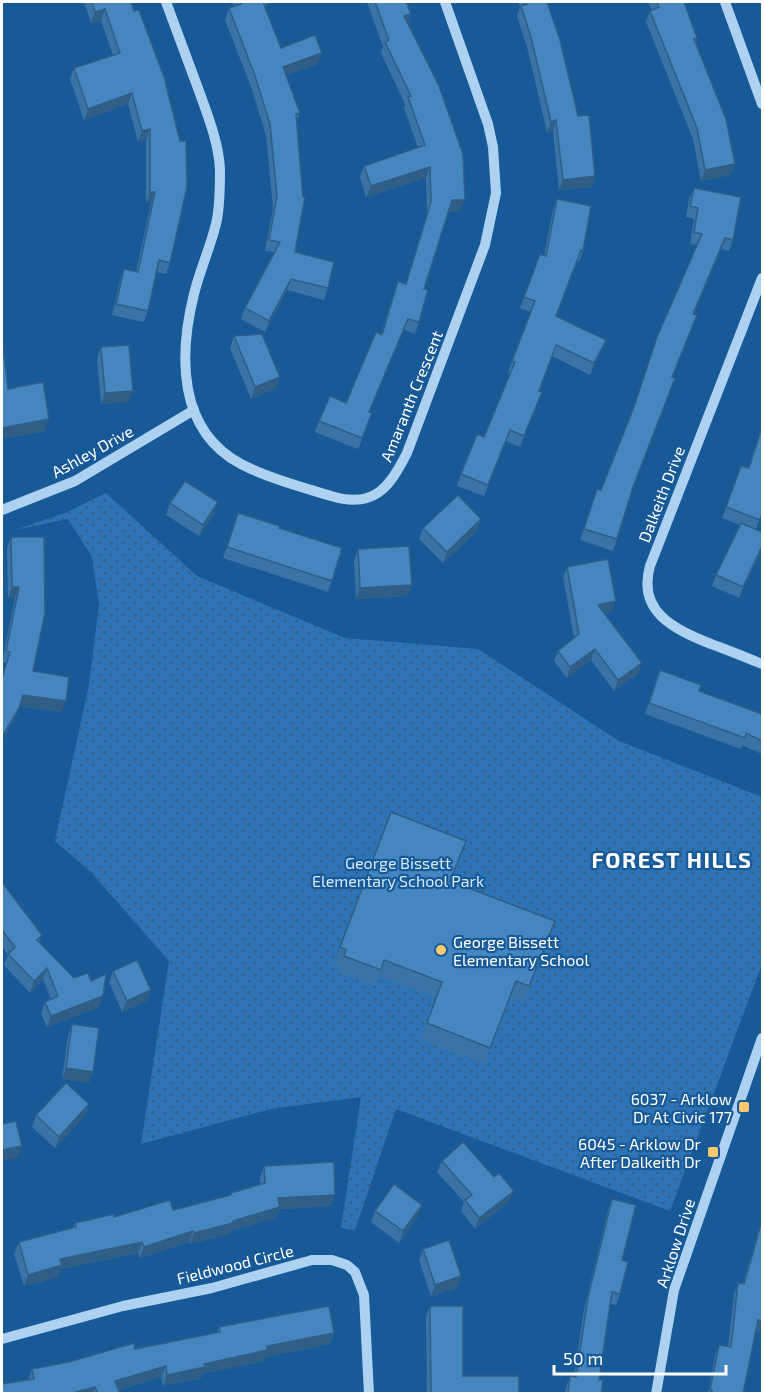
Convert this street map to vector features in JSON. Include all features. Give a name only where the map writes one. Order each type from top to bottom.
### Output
[{"type":"street","name":"Amaranth Crescent","points":[[166,2],[205,107],[220,168],[217,221],[194,293],[187,340],[185,370],[187,390],[194,410],[206,433],[230,458],[240,464],[342,500],[361,501],[388,484],[397,473],[432,388],[485,245],[496,193],[493,147],[488,124],[445,2]]},
{"type":"street","points":[[725,2],[762,104]]},
{"type":"street","name":"Dalkeith Drive","points":[[762,278],[650,566],[647,585],[653,606],[666,621],[689,635],[762,664]]},
{"type":"street","name":"Ashley Drive","points":[[2,510],[75,481],[194,410]]},
{"type":"street","name":"Arklow Drive","points":[[656,1394],[674,1290],[762,1038]]},
{"type":"street","name":"Fieldwood Circle","points":[[2,1340],[123,1306],[212,1288],[312,1260],[332,1260],[347,1265],[355,1272],[364,1295],[369,1394]]},
{"type":"green space","name":"George Bissett Elementary School Park","points":[[106,493],[197,576],[345,638],[478,649],[619,741],[762,797],[762,964],[670,1211],[396,1109],[355,1230],[341,1228],[361,1097],[271,1109],[141,1144],[169,961],[91,872],[55,841],[89,685],[99,604],[92,557],[68,519],[15,530],[65,513]]},
{"type":"building","points":[[92,2],[131,2],[134,11],[139,10],[164,77],[180,141],[186,141],[187,187],[170,263],[159,260],[148,311],[116,304],[124,269],[138,272],[155,192],[150,192],[150,129],[142,131],[132,93],[88,109],[74,68],[120,53],[105,9],[95,12]]},
{"type":"building","points":[[240,2],[263,2],[281,48],[315,35],[322,53],[283,67],[300,113],[296,114],[303,197],[305,197],[295,252],[334,262],[328,288],[291,279],[269,321],[245,308],[280,242],[269,240],[277,196],[270,124],[255,76],[229,8],[241,4]]},
{"type":"building","points":[[375,2],[406,2],[411,14],[404,16],[439,86],[463,154],[465,200],[452,200],[424,289],[428,290],[419,322],[408,319],[369,412],[372,413],[362,438],[319,421],[330,396],[346,403],[376,332],[382,335],[398,281],[406,284],[431,202],[430,167],[371,186],[364,166],[425,145],[408,97],[411,96],[385,42],[389,40]]},
{"type":"building","points":[[526,2],[547,2],[560,40],[578,116],[589,115],[595,176],[563,180],[556,120],[551,122],[531,37],[521,6],[527,4]]},
{"type":"building","points":[[657,2],[684,2],[697,38],[694,39],[726,119],[735,164],[705,170],[697,128],[650,11],[659,7]]},
{"type":"building","points":[[694,188],[741,197],[733,240],[725,238],[693,314],[697,315],[672,377],[675,378],[633,487],[617,539],[584,529],[597,489],[601,490],[634,407],[657,337],[702,234],[694,232],[698,208],[690,206]]},
{"type":"building","points":[[557,199],[591,206],[583,251],[581,250],[556,316],[606,340],[594,363],[556,345],[539,391],[542,392],[524,436],[510,430],[488,485],[461,474],[477,434],[484,437],[515,362],[512,361],[535,301],[524,297],[540,254],[546,256]]},
{"type":"building","points":[[262,334],[280,377],[255,387],[234,336]]},
{"type":"building","points":[[2,338],[8,389],[43,382],[49,419],[2,428]]},
{"type":"building","points":[[129,345],[133,391],[105,393],[101,347]]},
{"type":"building","points":[[762,427],[762,513],[760,520],[726,507],[741,466],[749,468]]},
{"type":"building","points":[[185,481],[218,502],[203,525],[170,503]]},
{"type":"building","points":[[458,495],[481,519],[447,552],[423,528]]},
{"type":"building","points":[[238,513],[342,548],[332,581],[227,547]]},
{"type":"building","points":[[741,523],[762,532],[762,546],[743,587],[716,575]]},
{"type":"building","points":[[11,537],[44,537],[45,613],[33,671],[69,677],[66,701],[23,695],[19,708],[2,737],[2,678],[10,652],[6,651],[19,587],[12,587]]},
{"type":"building","points":[[409,546],[412,585],[360,588],[358,549]]},
{"type":"building","points":[[608,559],[616,601],[598,605],[642,663],[618,680],[595,649],[570,667],[558,651],[579,634],[567,567]]},
{"type":"building","points":[[660,670],[701,685],[699,691],[762,714],[762,741],[746,733],[745,738],[649,703]]},
{"type":"building","name":"George Bissett Elementary School","points":[[391,812],[466,841],[450,881],[555,921],[529,986],[516,981],[490,1048],[427,1023],[442,982],[384,960],[381,970],[344,956],[346,950],[340,947]]},
{"type":"building","points":[[2,882],[42,935],[37,940],[74,978],[88,973],[91,981],[106,974],[103,996],[51,1016],[45,1002],[58,996],[47,968],[34,981],[8,954],[15,947],[2,930]]},
{"type":"building","points":[[137,960],[151,990],[127,1001],[113,971]]},
{"type":"building","points":[[72,1024],[99,1028],[93,1072],[66,1068]]},
{"type":"building","points":[[66,1083],[89,1104],[59,1137],[36,1115]]},
{"type":"building","points":[[16,1121],[22,1146],[2,1150],[2,1124]]},
{"type":"building","points":[[463,1142],[494,1177],[499,1173],[514,1191],[479,1218],[465,1200],[472,1195],[442,1161]]},
{"type":"building","points":[[334,1162],[335,1195],[278,1198],[280,1207],[233,1221],[233,1223],[194,1233],[193,1231],[144,1247],[142,1242],[60,1259],[62,1265],[28,1275],[19,1242],[76,1227],[75,1223],[114,1214],[114,1217],[170,1200],[173,1210],[231,1195],[231,1193],[265,1183],[264,1166]]},
{"type":"building","points":[[394,1184],[422,1205],[403,1231],[375,1211]]},
{"type":"building","points":[[612,1199],[636,1205],[622,1260],[628,1262],[620,1294],[612,1292],[599,1380],[603,1380],[601,1394],[568,1394],[570,1376],[576,1377],[588,1297]]},
{"type":"building","points":[[762,1221],[762,1321],[758,1320],[743,1394],[712,1394],[710,1390],[719,1345],[731,1347],[738,1283],[744,1284]]},
{"type":"building","points":[[449,1240],[461,1276],[435,1285],[423,1249]]},
{"type":"building","points":[[329,1306],[334,1333],[267,1346],[267,1350],[167,1375],[166,1366],[115,1381],[120,1394],[98,1394],[95,1387],[68,1394],[2,1394],[2,1384],[34,1379],[32,1369],[69,1362],[134,1343],[135,1349],[220,1332],[219,1327]]},
{"type":"building","points":[[430,1306],[463,1306],[463,1376],[519,1376],[519,1394],[431,1394]]},
{"type":"place","name":"George Bissett Elementary School","points":[[441,950]]},
{"type":"place","name":"6037 - Arklow Dr At Civic 177","points":[[744,1107]]},
{"type":"place","name":"6045 - Arklow Dr After Dalkeith Dr","points":[[713,1152]]},
{"type":"district","name":"FOREST HILLS","points":[[672,859]]}]
